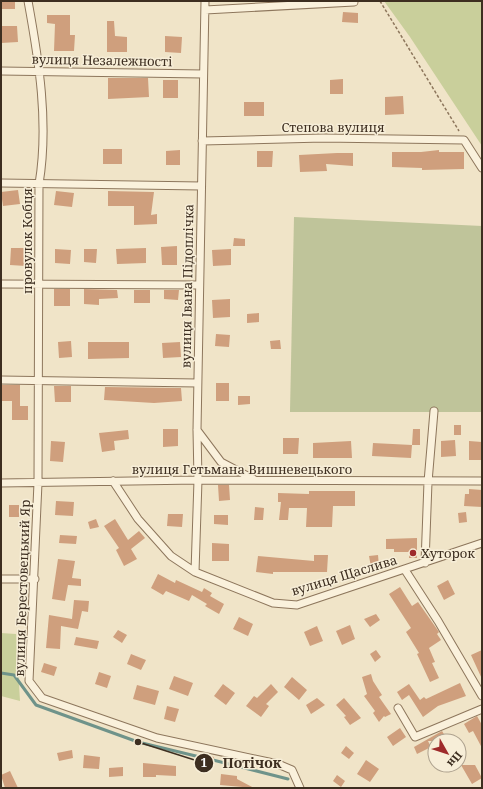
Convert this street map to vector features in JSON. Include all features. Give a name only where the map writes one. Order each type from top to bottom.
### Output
[{"type":"street","name":"провулок Кобця","points":[[28,1],[39,71],[44,155],[39,184],[38,483]]},
{"type":"street","name":"вулиця Івана Підоплічка","points":[[195,572],[198,480],[197,383],[205,1]]},
{"type":"street","points":[[205,10],[354,2]]},
{"type":"street","name":"вулиця Незалежності","points":[[1,71],[203,74]]},
{"type":"street","name":"Степова вулиця","points":[[202,141],[323,138],[464,140]]},
{"type":"street","points":[[464,140],[482,168]]},
{"type":"street","points":[[1,183],[201,186]]},
{"type":"street","points":[[1,284],[199,285]]},
{"type":"street","points":[[1,380],[197,383]]},
{"type":"street","points":[[425,563],[428,482],[434,411]]},
{"type":"street","points":[[197,430],[221,462],[257,481]]},
{"type":"street","name":"вулиця Гетьмана Вишневецького","points":[[1,483],[198,480],[482,481]]},
{"type":"street","name":"вулиця Щаслива","points":[[113,481],[138,519],[166,551],[195,572],[273,603],[297,604],[482,544]]},
{"type":"street","name":"вулиця Берестовецький Яр","points":[[38,483],[35,578],[29,681],[42,698],[157,738],[278,764],[292,770],[300,788]]},
{"type":"street","points":[[405,570],[438,621],[481,694]]},
{"type":"street","points":[[1,579],[35,578]]},
{"type":"street","points":[[398,708],[415,738],[482,709]]},
{"type":"path","points":[[380,1],[464,140]]},
{"type":"green space","points":[[384,1],[482,1],[482,146],[410,37]]},
{"type":"green space","points":[[294,217],[482,226],[482,412],[290,412]]},
{"type":"green space","points":[[1,633],[16,634],[20,701],[1,696]]},
{"type":"building","points":[[1,1],[15,1],[15,9],[1,9]]},
{"type":"building","points":[[343,12],[358,13],[358,23],[342,22]]},
{"type":"building","points":[[47,15],[70,15],[70,35],[75,35],[74,51],[54,51],[55,24],[47,23]]},
{"type":"building","points":[[107,21],[114,21],[115,36],[127,37],[127,52],[107,52]]},
{"type":"building","points":[[1,26],[17,26],[18,42],[1,43]]},
{"type":"building","points":[[165,36],[182,37],[181,53],[165,52]]},
{"type":"building","points":[[108,78],[148,78],[149,97],[108,99]]},
{"type":"building","points":[[343,79],[343,94],[330,94],[330,80]]},
{"type":"building","points":[[163,80],[178,80],[178,98],[163,98]]},
{"type":"building","points":[[403,96],[404,114],[385,115],[385,97]]},
{"type":"building","points":[[244,102],[264,102],[264,116],[244,116]]},
{"type":"building","points":[[103,149],[122,149],[122,164],[103,164]]},
{"type":"building","points":[[180,150],[180,165],[166,165],[166,151]]},
{"type":"building","points":[[439,150],[439,152],[464,152],[464,169],[422,170],[422,168],[392,167],[392,152],[421,152]]},
{"type":"building","points":[[257,151],[273,151],[272,167],[257,167]]},
{"type":"building","points":[[353,153],[353,166],[326,164],[327,171],[300,172],[299,155]]},
{"type":"building","points":[[18,190],[20,204],[3,206],[1,192]]},
{"type":"building","points":[[56,191],[74,193],[72,207],[54,205]]},
{"type":"building","points":[[108,191],[154,192],[151,215],[157,214],[157,224],[134,225],[134,206],[108,206]]},
{"type":"building","points":[[234,238],[245,239],[245,246],[233,246]]},
{"type":"building","points":[[177,246],[177,265],[162,265],[161,247]]},
{"type":"building","points":[[11,248],[27,248],[26,266],[10,265]]},
{"type":"building","points":[[146,248],[146,263],[117,264],[116,249]]},
{"type":"building","points":[[55,249],[71,250],[70,264],[55,263]]},
{"type":"building","points":[[84,249],[97,249],[96,263],[84,262]]},
{"type":"building","points":[[231,249],[231,265],[213,266],[212,250]]},
{"type":"building","points":[[54,289],[70,289],[70,306],[54,306]]},
{"type":"building","points":[[84,289],[117,290],[118,298],[99,299],[99,305],[84,304]]},
{"type":"building","points":[[134,290],[150,290],[150,303],[134,303]]},
{"type":"building","points":[[164,290],[179,290],[178,300],[164,299]]},
{"type":"building","points":[[230,299],[230,317],[213,318],[212,300]]},
{"type":"building","points":[[259,313],[259,322],[247,323],[247,314]]},
{"type":"building","points":[[216,334],[230,335],[229,347],[215,346]]},
{"type":"building","points":[[280,340],[281,349],[271,349],[270,341]]},
{"type":"building","points":[[71,341],[72,357],[59,358],[58,342]]},
{"type":"building","points":[[88,342],[129,342],[129,358],[88,359]]},
{"type":"building","points":[[180,342],[181,357],[163,358],[162,343]]},
{"type":"building","points":[[216,383],[229,383],[229,401],[216,401]]},
{"type":"building","points":[[1,385],[20,385],[20,406],[28,406],[28,420],[12,420],[12,401],[1,401]]},
{"type":"building","points":[[54,386],[71,386],[71,402],[55,402]]},
{"type":"building","points":[[105,387],[181,388],[182,401],[154,403],[104,400]]},
{"type":"building","points":[[238,396],[250,396],[250,404],[238,405]]},
{"type":"building","points":[[454,425],[461,425],[461,435],[454,435]]},
{"type":"building","points":[[163,429],[178,429],[178,446],[163,447]]},
{"type":"building","points":[[413,429],[420,429],[420,445],[412,445]]},
{"type":"building","points":[[128,430],[129,439],[114,441],[115,450],[102,452],[99,433]]},
{"type":"building","points":[[283,438],[299,438],[298,454],[283,454]]},
{"type":"building","points":[[455,440],[456,456],[441,457],[441,441]]},
{"type":"building","points":[[51,441],[65,442],[63,462],[50,461]]},
{"type":"building","points":[[351,441],[352,458],[313,458],[313,443]]},
{"type":"building","points":[[469,441],[482,442],[482,460],[469,460]]},
{"type":"building","points":[[373,443],[412,445],[411,458],[372,456]]},
{"type":"building","points":[[218,485],[229,485],[230,500],[219,501]]},
{"type":"building","points":[[469,489],[482,490],[482,507],[464,506],[465,494],[469,494]]},
{"type":"building","points":[[309,491],[355,491],[355,506],[333,506],[332,527],[306,527],[307,508],[289,508],[288,520],[279,520],[281,502],[278,502],[278,493],[309,494]]},
{"type":"building","points":[[56,501],[74,502],[73,516],[55,515]]},
{"type":"building","points":[[9,505],[19,505],[19,517],[9,517]]},
{"type":"building","points":[[255,507],[264,508],[263,520],[254,520]]},
{"type":"building","points":[[466,512],[467,522],[459,523],[458,513]]},
{"type":"building","points":[[168,514],[183,514],[182,527],[167,526]]},
{"type":"building","points":[[214,515],[228,515],[228,525],[214,524]]},
{"type":"building","points":[[96,519],[99,527],[90,529],[88,522]]},
{"type":"building","points":[[115,519],[128,540],[139,531],[145,538],[131,549],[137,559],[124,566],[116,550],[119,548],[104,526]]},
{"type":"building","points":[[60,535],[77,536],[76,544],[59,543]]},
{"type":"building","points":[[417,538],[417,558],[409,558],[409,552],[394,552],[394,549],[386,549],[386,539]]},
{"type":"building","points":[[212,543],[229,544],[229,561],[212,561]]},
{"type":"building","points":[[314,555],[328,555],[327,572],[273,572],[273,574],[256,572],[258,556],[314,561]]},
{"type":"building","points":[[378,555],[379,566],[371,567],[369,556]]},
{"type":"building","points":[[58,559],[75,561],[72,578],[81,579],[81,586],[68,585],[65,601],[52,599]]},
{"type":"building","points":[[158,574],[175,583],[176,580],[202,592],[204,588],[212,593],[210,596],[224,604],[219,614],[205,606],[207,604],[192,595],[189,601],[166,591],[163,595],[151,588]]},
{"type":"building","points":[[448,580],[455,594],[444,600],[437,586]]},
{"type":"building","points":[[400,587],[412,606],[418,602],[439,632],[437,634],[441,640],[429,648],[435,662],[432,663],[439,678],[430,682],[417,654],[419,653],[406,632],[411,628],[389,594]]},
{"type":"building","points":[[74,600],[89,601],[88,612],[82,611],[78,629],[61,626],[60,649],[46,648],[49,615],[72,619]]},
{"type":"building","points":[[376,614],[380,620],[370,627],[364,619]]},
{"type":"building","points":[[239,617],[253,624],[248,636],[233,629]]},
{"type":"building","points":[[350,625],[355,639],[342,645],[336,631]]},
{"type":"building","points":[[317,626],[323,641],[310,646],[304,632]]},
{"type":"building","points":[[118,630],[127,635],[122,643],[113,637]]},
{"type":"building","points":[[76,637],[99,641],[97,649],[74,645]]},
{"type":"building","points":[[376,650],[381,657],[375,662],[370,654]]},
{"type":"building","points":[[482,650],[482,679],[471,655]]},
{"type":"building","points":[[131,654],[146,660],[141,670],[127,664]]},
{"type":"building","points":[[44,663],[57,667],[54,676],[41,672]]},
{"type":"building","points":[[99,672],[111,676],[107,688],[95,684]]},
{"type":"building","points":[[371,674],[373,681],[382,695],[379,697],[391,714],[385,717],[384,716],[379,722],[373,713],[375,711],[364,696],[367,694],[362,677]]},
{"type":"building","points":[[174,676],[193,683],[188,696],[169,689]]},
{"type":"building","points":[[292,677],[307,690],[299,700],[284,687]]},
{"type":"building","points":[[460,683],[466,696],[438,706],[423,717],[409,695],[402,700],[397,692],[409,684],[420,700],[424,697],[426,699]]},
{"type":"building","points":[[223,684],[235,693],[226,705],[214,696]]},
{"type":"building","points":[[271,684],[278,692],[266,704],[269,706],[261,717],[246,706],[254,696],[257,698]]},
{"type":"building","points":[[137,685],[159,691],[155,705],[133,699]]},
{"type":"building","points":[[317,698],[325,705],[311,714],[306,705]]},
{"type":"building","points":[[344,698],[361,718],[350,725],[344,717],[346,716],[336,705]]},
{"type":"building","points":[[167,706],[179,709],[175,722],[164,719]]},
{"type":"building","points":[[477,716],[482,725],[482,748],[473,731],[469,733],[464,724]]},
{"type":"building","points":[[400,728],[406,737],[393,746],[387,737]]},
{"type":"building","points":[[427,740],[427,749],[417,754],[414,747]]},
{"type":"building","points":[[346,746],[354,753],[349,759],[341,753]]},
{"type":"building","points":[[72,750],[73,758],[59,761],[57,753]]},
{"type":"building","points":[[202,754],[214,757],[211,766],[200,762]]},
{"type":"building","points":[[84,755],[100,757],[99,769],[83,768]]},
{"type":"building","points":[[366,760],[379,769],[370,782],[357,774]]},
{"type":"building","points":[[143,763],[176,766],[176,776],[156,775],[156,777],[143,777]]},
{"type":"building","points":[[467,765],[475,765],[482,778],[472,784],[466,773],[467,773]]},
{"type":"building","points":[[123,767],[123,776],[109,777],[109,768]]},
{"type":"building","points":[[10,771],[18,788],[5,788],[1,775]]},
{"type":"building","points":[[221,774],[237,776],[237,779],[254,788],[220,785]]},
{"type":"building","points":[[337,775],[345,781],[341,787],[333,781]]},
{"type":"waterway","points":[[1,673],[14,675],[36,705],[138,742],[204,758]]},
{"type":"waterway","points":[[209,759],[288,779]]},
{"type":"place","name":"Хуторок","points":[[413,553]]},
{"type":"place","name":"Потічок","points":[[138,742]]}]
